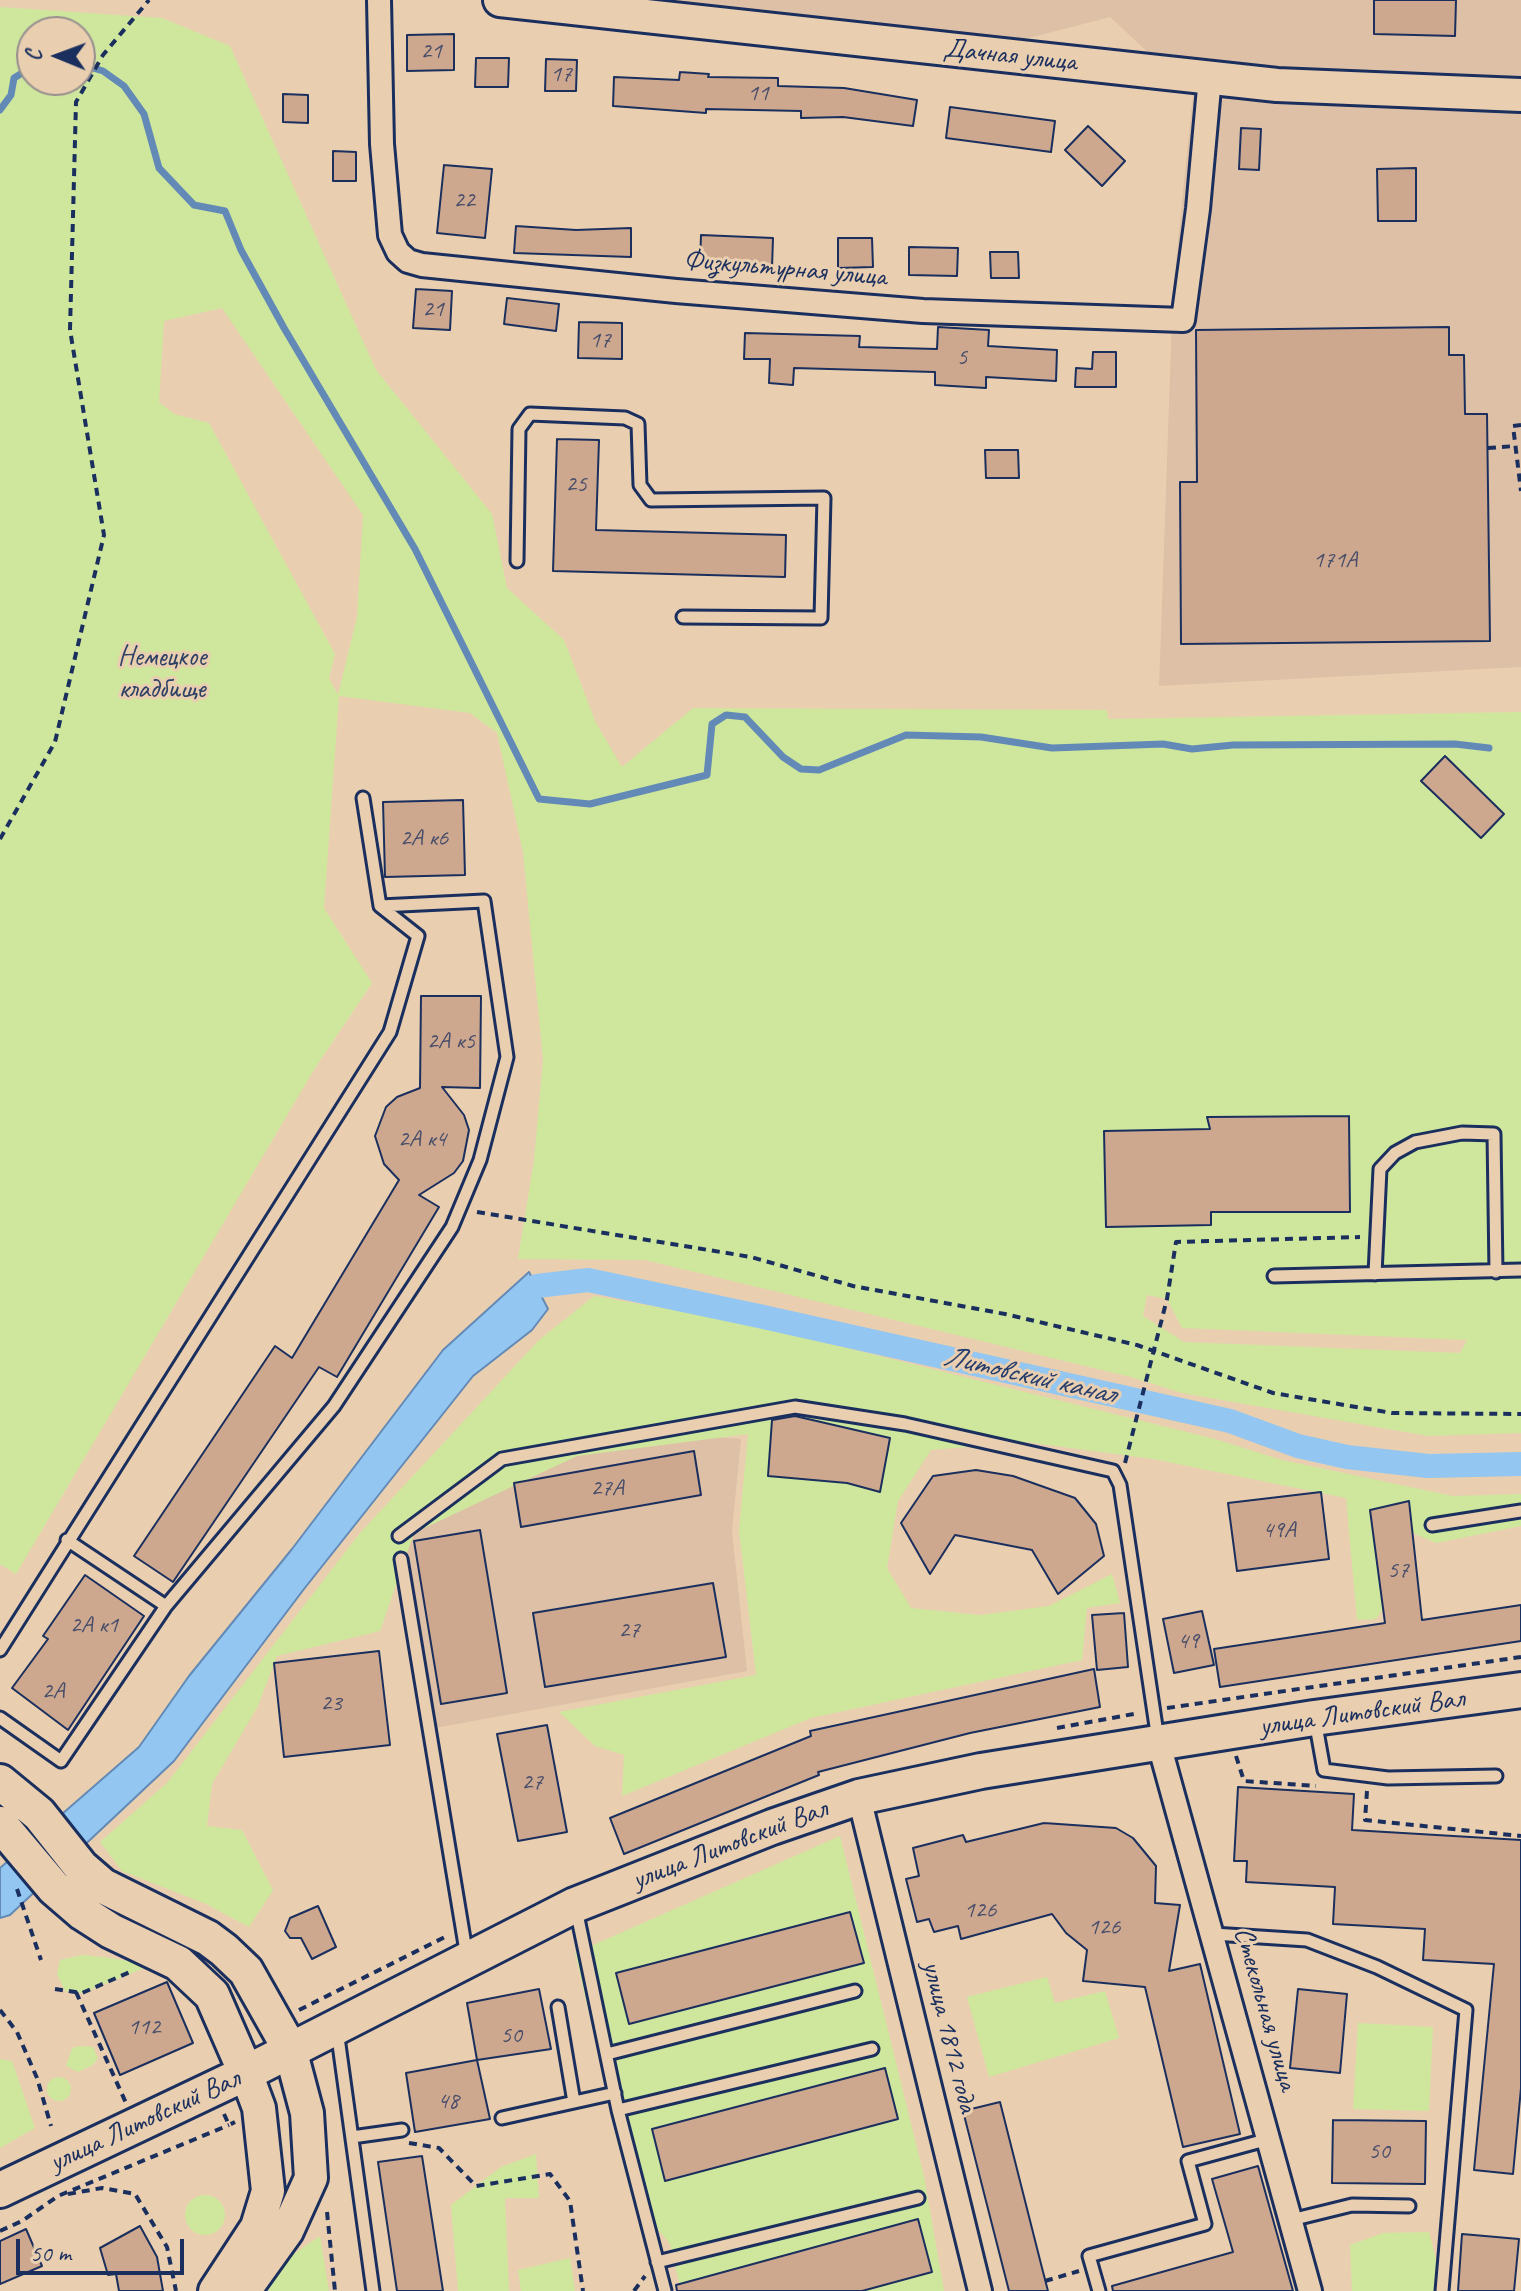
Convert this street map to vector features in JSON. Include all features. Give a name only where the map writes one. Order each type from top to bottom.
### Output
[{"type":"main road","name":"улица Литовский Вал","points":[[0,2190],[246,2073],[467,1957],[575,1905],[772,1827],[859,1797],[981,1771],[1314,1718],[1521,1690]]},
{"type":"main road","points":[[0,1782],[18,1825],[54,1888],[111,1931],[178,1963],[212,1995],[246,2073]]},
{"type":"main road","points":[[18,1825],[119,1896],[208,1938],[224,1950],[246,1971],[290,2049]]},
{"type":"street","name":"Физкультурная улица","points":[[379,0],[382,144],[390,235],[398,252],[408,261],[422,265],[676,291],[923,311],[1183,320],[1210,77]]},
{"type":"street","name":"Дачная улица","points":[[500,0],[1277,85],[1521,95]]},
{"type":"street","name":"Стекольная улица","points":[[1159,1744],[1310,2291]]},
{"type":"street","name":"улица 1812 года","points":[[859,1797],[980,2291]]},
{"type":"street","points":[[244,2291],[287,2231],[311,2178],[307,2113],[290,2049]]},
{"type":"street","points":[[215,2291],[257,2227],[268,2191],[259,2108],[246,2073]]},
{"type":"lane","points":[[517,561],[519,429],[530,414],[625,418],[638,424],[640,485],[651,500],[824,498],[821,618],[683,617]]},
{"type":"lane","points":[[0,1650],[390,1032],[418,936],[380,906],[363,798]]},
{"type":"lane","points":[[1,1723],[61,1761],[166,1606],[334,1406],[452,1227],[480,1160],[507,1057],[484,901],[380,906]]},
{"type":"lane","points":[[1375,1274],[1380,1169],[1395,1153],[1415,1142],[1462,1133],[1494,1134],[1496,1272]]},
{"type":"lane","points":[[1274,1276],[1521,1270]]},
{"type":"lane","points":[[399,1536],[502,1459],[795,1407],[905,1424],[1113,1471],[1120,1485],[1159,1744]]},
{"type":"lane","points":[[1432,1525],[1521,1511]]},
{"type":"lane","points":[[67,1540],[166,1606]]},
{"type":"lane","points":[[401,1559],[467,1957]]},
{"type":"lane","points":[[1314,1718],[1324,1770],[1388,1778],[1496,1776]]},
{"type":"lane","points":[[575,1905],[618,2110],[665,2291]]},
{"type":"lane","points":[[1213,1934],[1307,1940],[1377,1967],[1466,2010],[1442,2291]]},
{"type":"lane","points":[[607,2054],[855,1991]]},
{"type":"lane","points":[[558,2007],[574,2102]]},
{"type":"lane","points":[[336,2024],[373,2291]]},
{"type":"lane","points":[[618,2110],[872,2049]]},
{"type":"lane","points":[[502,2118],[615,2093]]},
{"type":"lane","points":[[352,2137],[402,2130]]},
{"type":"lane","points":[[1099,2291],[1089,2256],[1205,2224],[1188,2161],[1269,2139]]},
{"type":"lane","points":[[657,2262],[918,2198]]},
{"type":"lane","points":[[1291,2220],[1352,2205],[1409,2206]]},
{"type":"path","points":[[0,839],[55,742],[104,535],[70,330],[76,102],[103,55],[149,0]]},
{"type":"path","points":[[1521,425],[1513,426],[1521,491]]},
{"type":"path","points":[[1488,448],[1515,446]]},
{"type":"path","points":[[470,1210],[751,1257],[853,1286],[1005,1314],[1137,1345],[1273,1393],[1392,1413],[1521,1414]]},
{"type":"path","points":[[1120,1485],[1176,1242],[1365,1237]]},
{"type":"path","points":[[1249,1751],[1235,1753],[1244,1781],[1321,1786]]},
{"type":"path","points":[[1367,1789],[1365,1820],[1521,1836]]},
{"type":"path","points":[[26,1913],[41,1960]]},
{"type":"path","points":[[55,1989],[76,1992],[136,1969]]},
{"type":"path","points":[[76,1992],[127,2105]]},
{"type":"path","points":[[0,2010],[17,2032],[37,2078],[51,2126]]},
{"type":"path","points":[[213,2088],[229,2125]]},
{"type":"path","points":[[0,2231],[58,2196],[229,2125],[259,2108]]},
{"type":"path","points":[[381,2133],[411,2144],[439,2148],[476,2186],[550,2174],[570,2201],[583,2291]]},
{"type":"path","points":[[58,2196],[102,2188],[135,2194],[167,2247],[176,2291]]},
{"type":"path","points":[[1045,2281],[1092,2267]]},
{"type":"shaded area","points":[[541,0],[1521,0],[1521,667],[1159,686],[1173,291],[1193,94],[1110,17],[1002,45]]},
{"type":"shaded area","points":[[706,1436],[741,1439],[732,1531],[747,1671],[435,1728],[401,1516],[497,1446]]},
{"type":"green space","name":"Немецкое кладбище","points":[[0,7],[162,18],[230,46],[376,370],[492,514],[507,588],[564,640],[596,723],[622,767],[693,708],[1107,710],[1108,719],[1521,712],[1521,1433],[1428,1436],[1182,1393],[1131,1377],[645,1260],[518,1259],[534,1160],[543,1060],[523,852],[497,733],[470,713],[339,696],[324,908],[372,983],[315,1068],[16,1574],[0,1564]],"holes":[[[222,308],[363,515],[357,617],[338,695],[329,678],[335,654],[209,423],[174,414],[159,402],[164,321]],[[1147,1295],[1167,1299],[1182,1328],[1467,1340],[1460,1353],[1184,1342],[1143,1316]]]},
{"type":"green space","points":[[594,1296],[742,1322],[1215,1439],[1282,1460],[1453,1496],[1521,1494],[1521,1526],[1436,1543],[1413,1533],[1409,1502],[1371,1510],[1383,1609],[1376,1619],[1357,1620],[1346,1498],[1153,1459],[1026,1442],[931,1450],[898,1501],[887,1568],[911,1608],[980,1615],[1049,1606],[1112,1574],[1120,1603],[1087,1608],[1082,1660],[811,1718],[622,1796],[624,1755],[595,1746],[559,1712],[756,1675],[739,1530],[748,1434],[577,1456],[414,1533],[380,1631],[277,1656],[258,1706],[212,1784],[207,1826],[242,1830],[273,1890],[249,1927],[206,1904],[122,1871],[100,1842],[167,1783],[360,1533],[539,1340]]},
{"type":"green space","points":[[840,1836],[924,2176],[944,2291],[681,2291],[670,2244],[632,2198],[575,1953]]},
{"type":"green space","points":[[82,1955],[152,1965],[82,1993],[65,1991],[57,1974],[60,1960]]},
{"type":"green space","points":[[1047,1977],[1055,2003],[1105,1991],[1119,2038],[989,2077],[967,1997]]},
{"type":"green space","points":[[1358,2023],[1433,2027],[1429,2111],[1353,2109]]},
{"type":"green space","points":[[93,2047],[98,2058],[93,2065],[78,2072],[66,2066],[72,2048]]},
{"type":"green space","points":[[0,2059],[12,2061],[35,2128],[0,2148]]},
{"type":"green space","points":[[59,2077],[67,2081],[71,2089],[67,2097],[59,2101],[51,2097],[47,2089],[51,2081]]},
{"type":"green space","points":[[536,2154],[539,2198],[505,2198],[509,2291],[458,2291],[451,2205],[501,2167]]},
{"type":"green space","points":[[205,2195],[219,2201],[225,2215],[219,2229],[205,2235],[191,2229],[185,2215],[191,2201]]},
{"type":"green space","points":[[1429,2232],[1444,2291],[1352,2291],[1350,2245],[1383,2233]]},
{"type":"green space","points":[[320,2236],[329,2291],[267,2291],[292,2255]]},
{"type":"green space","points":[[570,2258],[575,2291],[521,2291],[518,2270]]},
{"type":"water","points":[[529,1272],[548,1309],[532,1330],[473,1376],[304,1589],[174,1761],[10,1915],[0,1918],[0,1868],[139,1747],[189,1676],[292,1549],[443,1350]]},
{"type":"building","points":[[1374,0],[1456,0],[1455,36],[1374,34]]},
{"type":"building","points":[[454,34],[454,70],[407,71],[407,35]]},
{"type":"building","points":[[476,58],[509,58],[508,87],[475,87]]},
{"type":"building","points":[[546,59],[577,60],[576,91],[545,91]]},
{"type":"building","points":[[680,72],[709,74],[708,77],[778,78],[778,86],[844,88],[917,100],[913,126],[843,117],[801,118],[801,111],[706,109],[706,113],[613,106],[614,77],[679,80]]},
{"type":"building","points":[[283,94],[308,95],[308,123],[283,122]]},
{"type":"building","points":[[950,107],[1055,121],[1051,152],[946,138]]},
{"type":"building","points":[[1088,126],[1125,161],[1102,186],[1065,150]]},
{"type":"building","points":[[1241,128],[1261,129],[1259,170],[1239,169]]},
{"type":"building","points":[[333,151],[356,152],[356,181],[333,181]]},
{"type":"building","points":[[444,165],[492,169],[485,238],[437,233]]},
{"type":"building","points":[[1416,168],[1416,221],[1378,221],[1377,169]]},
{"type":"building","points":[[516,226],[576,230],[631,228],[631,257],[514,253]]},
{"type":"building","points":[[701,235],[773,238],[772,268],[700,264]]},
{"type":"building","points":[[838,238],[872,238],[873,267],[838,268]]},
{"type":"building","points":[[909,247],[958,248],[957,276],[909,275]]},
{"type":"building","points":[[990,252],[1018,252],[1019,278],[991,278]]},
{"type":"building","points":[[416,289],[452,291],[450,330],[413,328]]},
{"type":"building","points":[[507,298],[559,304],[556,331],[504,324]]},
{"type":"building","points":[[579,322],[622,323],[622,359],[578,358]]},
{"type":"building","points":[[938,327],[989,330],[988,346],[1057,350],[1056,381],[986,377],[986,388],[935,385],[935,372],[794,368],[793,385],[769,383],[770,359],[744,359],[745,333],[860,336],[859,347],[937,349]]},
{"type":"building","points":[[1449,327],[1449,355],[1464,355],[1465,414],[1487,414],[1490,641],[1181,644],[1180,482],[1197,482],[1196,330]]},
{"type":"building","points":[[1093,352],[1116,352],[1116,387],[1075,387],[1076,368],[1092,369]]},
{"type":"building","points":[[557,439],[599,440],[596,530],[786,535],[785,577],[553,571]]},
{"type":"building","points":[[985,450],[1018,450],[1019,478],[986,478]]},
{"type":"building","points":[[1445,756],[1504,814],[1481,838],[1421,781]]},
{"type":"building","points":[[463,800],[465,875],[385,877],[383,802]]},
{"type":"building","points":[[421,996],[481,996],[480,1088],[442,1087],[464,1115],[469,1130],[463,1161],[454,1173],[419,1195],[439,1207],[337,1377],[319,1367],[173,1582],[134,1556],[275,1346],[292,1358],[399,1180],[384,1164],[375,1136],[386,1107],[397,1097],[420,1088]]},
{"type":"building","points":[[1349,1116],[1350,1212],[1211,1212],[1211,1225],[1106,1227],[1104,1131],[1210,1129],[1207,1117]]},
{"type":"building","points":[[795,1416],[890,1438],[880,1492],[847,1483],[768,1476],[772,1420]]},
{"type":"building","points":[[694,1451],[701,1495],[521,1527],[514,1483]]},
{"type":"building","points":[[976,1470],[1013,1476],[1075,1498],[1096,1524],[1104,1556],[1058,1594],[1032,1550],[955,1535],[930,1574],[901,1523],[933,1476]]},
{"type":"building","points":[[1321,1492],[1329,1559],[1237,1571],[1228,1503]]},
{"type":"building","points":[[1409,1501],[1422,1620],[1521,1605],[1521,1641],[1220,1687],[1214,1649],[1385,1623],[1370,1510]]},
{"type":"building","points":[[480,1530],[507,1693],[441,1704],[414,1541]]},
{"type":"building","points":[[85,1575],[144,1616],[68,1730],[12,1688],[48,1639],[43,1636]]},
{"type":"building","points":[[713,1583],[726,1657],[545,1687],[533,1613]]},
{"type":"building","points":[[1202,1611],[1214,1665],[1174,1673],[1163,1619]]},
{"type":"building","points":[[1124,1613],[1128,1667],[1097,1670],[1092,1615]]},
{"type":"building","points":[[379,1651],[390,1745],[284,1757],[274,1663]]},
{"type":"building","points":[[1094,1669],[1100,1707],[970,1733],[818,1772],[819,1775],[624,1854],[610,1818],[811,1736],[810,1731]]},
{"type":"building","points":[[547,1725],[567,1832],[518,1841],[497,1734]]},
{"type":"building","points":[[1238,1787],[1354,1794],[1352,1830],[1521,1840],[1521,2088],[1513,2174],[1474,2170],[1494,1964],[1423,1960],[1425,1929],[1333,1924],[1335,1887],[1246,1882],[1247,1861],[1234,1861]]},
{"type":"building","points":[[1044,1823],[1116,1828],[1133,1838],[1156,1866],[1155,1903],[1180,1905],[1169,1971],[1200,1964],[1240,2134],[1183,2147],[1145,1987],[1083,1981],[1087,1950],[1066,1933],[1052,1914],[961,1939],[958,1926],[934,1932],[929,1919],[917,1922],[906,1879],[919,1876],[913,1848],[963,1835],[966,1842]]},
{"type":"building","points":[[318,1906],[336,1947],[312,1959],[301,1938],[290,1938],[285,1931],[290,1918]]},
{"type":"building","points":[[850,1912],[864,1963],[629,2024],[616,1973]]},
{"type":"building","points":[[167,1982],[193,2043],[120,2075],[94,2013]]},
{"type":"building","points":[[539,1989],[551,2049],[477,2060],[467,2003]]},
{"type":"building","points":[[1298,1989],[1347,1994],[1340,2073],[1290,2068]]},
{"type":"building","points":[[477,2060],[490,2119],[415,2132],[406,2073]]},
{"type":"building","points":[[885,2068],[898,2119],[665,2181],[652,2129]]},
{"type":"building","points":[[1000,2102],[1048,2291],[1009,2291],[963,2111]]},
{"type":"building","points":[[1333,2120],[1426,2121],[1425,2184],[1332,2183]]},
{"type":"building","points":[[422,2156],[443,2291],[397,2291],[378,2162]]},
{"type":"building","points":[[1258,2166],[1293,2291],[1113,2291],[1112,2286],[1233,2252],[1212,2179]]},
{"type":"building","points":[[918,2219],[932,2272],[862,2291],[677,2291],[676,2285]]},
{"type":"building","points":[[140,2226],[157,2257],[163,2291],[119,2291],[116,2274],[108,2275],[100,2248]]},
{"type":"building","points":[[26,2229],[42,2266],[0,2284],[0,2241]]},
{"type":"building","points":[[1462,2234],[1519,2239],[1514,2291],[1458,2291]]},
{"type":"waterway","points":[[96,69],[124,86],[144,114],[159,168],[194,205],[225,211],[241,250],[284,328],[415,549],[539,799],[590,804],[707,775],[712,724],[726,715],[745,717],[783,757],[801,769],[819,770],[906,735],[981,737],[1052,748],[1163,744],[1192,749],[1233,745],[1455,744],[1489,748]]},
{"type":"waterway","points":[[0,110],[11,95],[16,77]]},
{"type":"waterway","name":"Литовский канал","points":[[537,1286],[588,1280],[759,1316],[1230,1421],[1298,1446],[1347,1457],[1428,1466],[1521,1464]]}]
